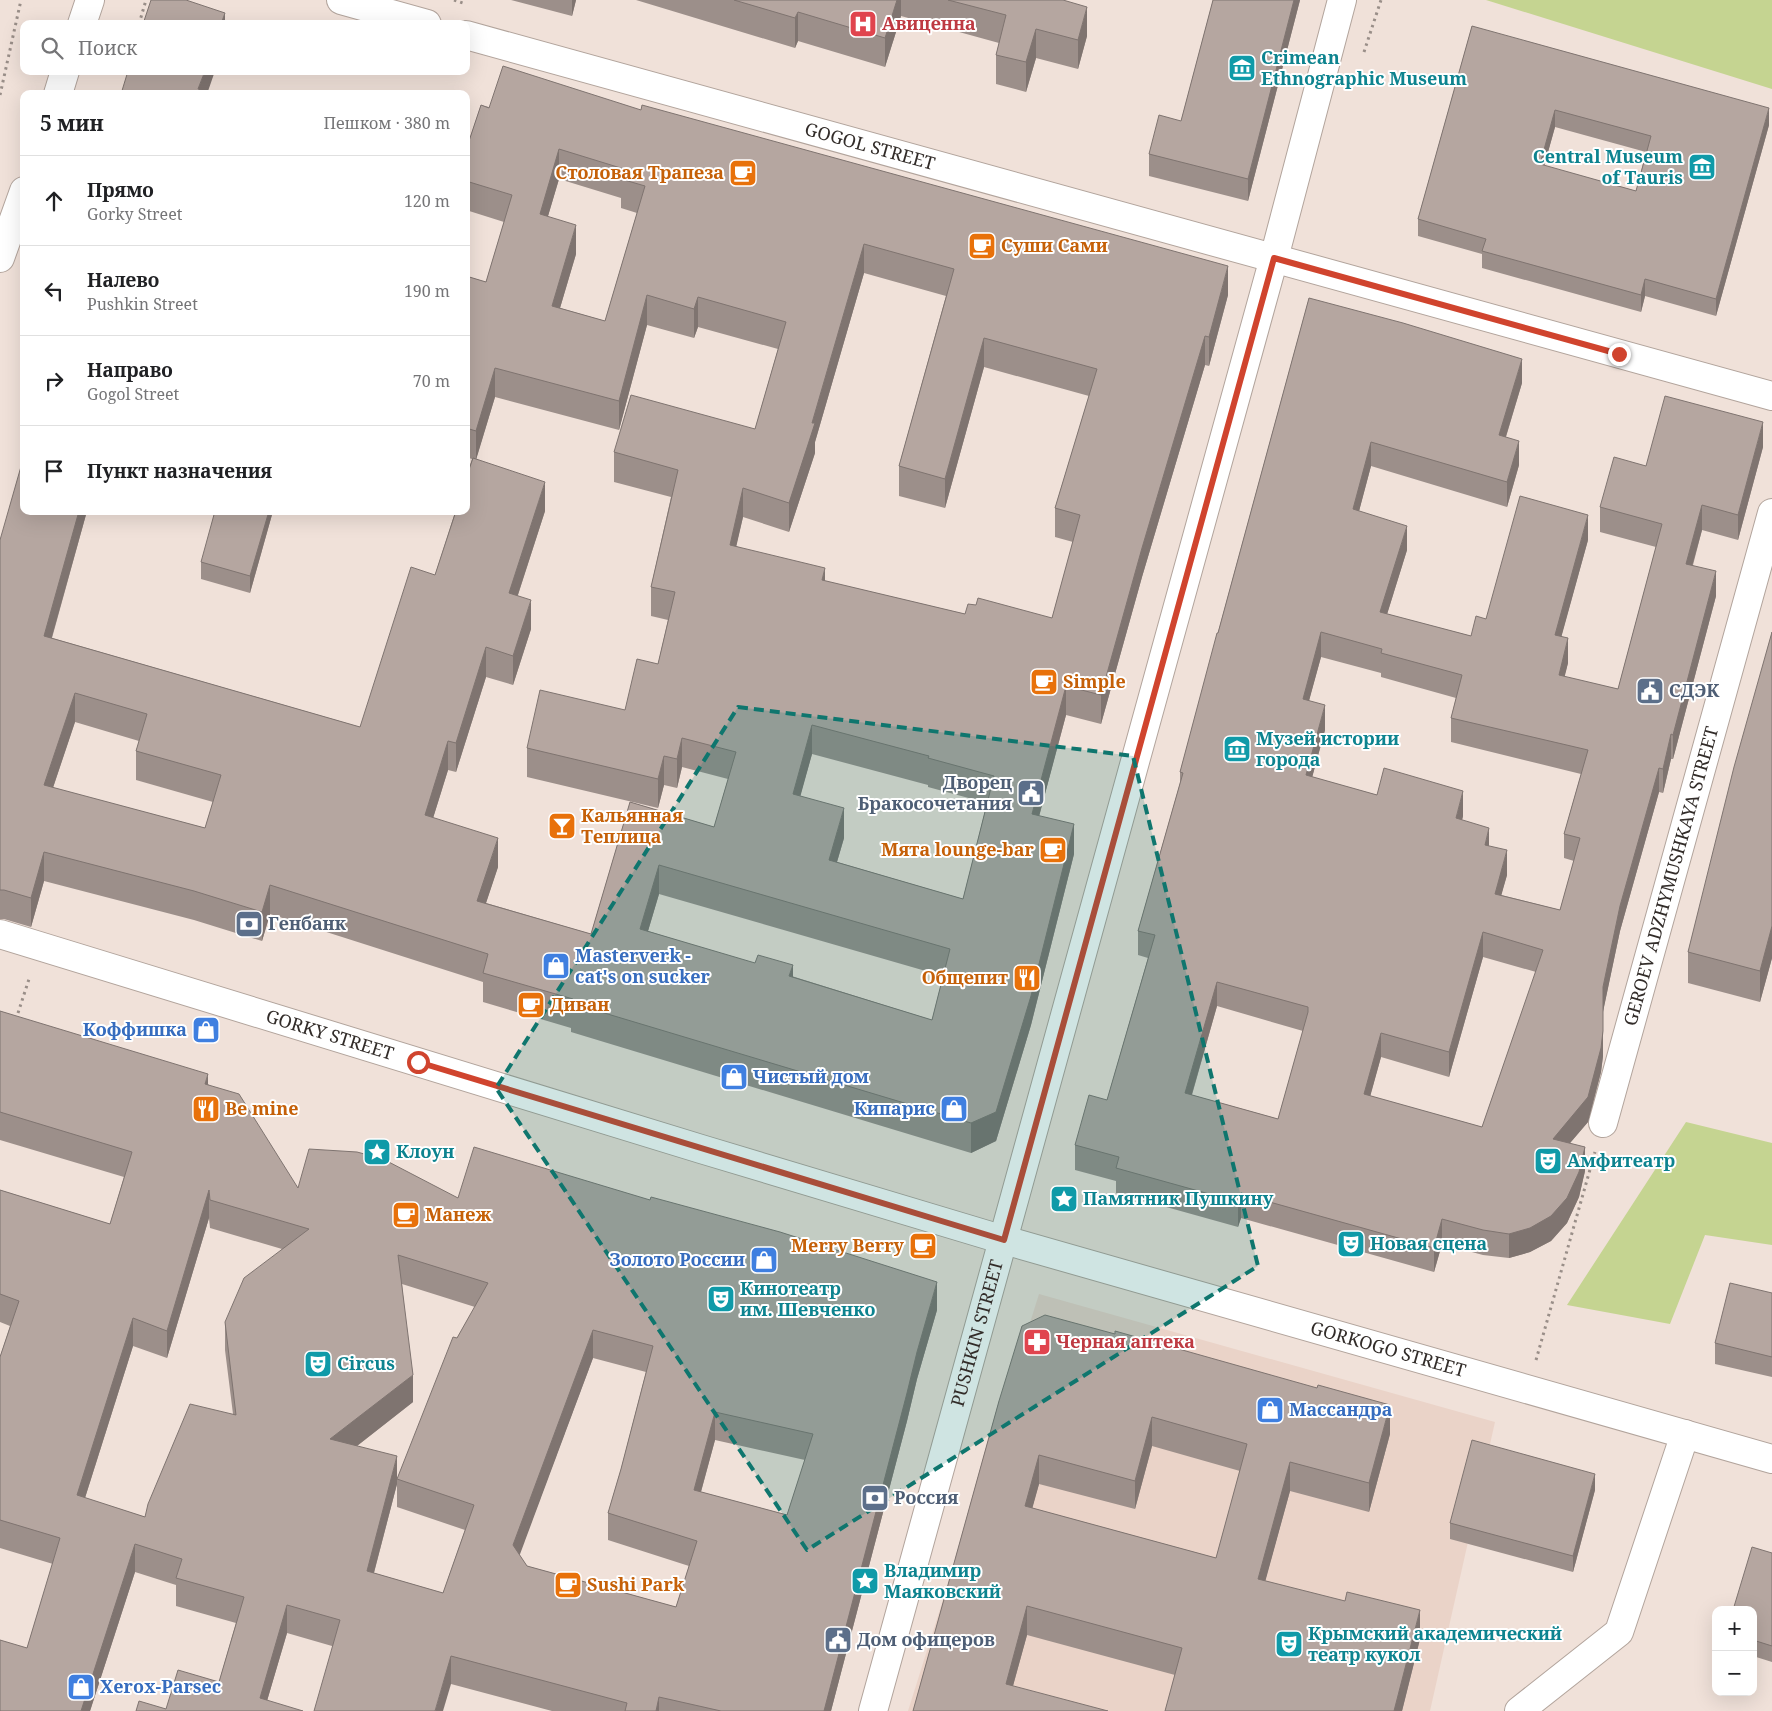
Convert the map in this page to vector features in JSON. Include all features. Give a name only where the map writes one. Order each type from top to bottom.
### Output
[{"type":"street","points":[[83,20],[90,0]]},
{"type":"street","points":[[342,0],[413,20]]},
{"type":"street","name":"PUSHKIN STREET","points":[[873,1711],[1274,258],[1342,0]]},
{"type":"street","name":"GOGOL STREET","points":[[470,36],[1274,258]]},
{"type":"street","points":[[59,90],[65,75]]},
{"type":"street","points":[[0,258],[20,201]]},
{"type":"street","points":[[1274,258],[1772,396]]},
{"type":"street","name":"GEROEV ADZHYMUSHKAYA STREET","points":[[1602,1123],[1772,513]]},
{"type":"street","name":"GORKY STREET","points":[[0,934],[1004,1240]]},
{"type":"street","name":"GORKOGO STREET","points":[[1004,1240],[1772,1459]]},
{"type":"street","points":[[1519,1711],[1619,1632],[1685,1434]]},
{"type":"path","points":[[0,95],[21,0]]},
{"type":"path","points":[[140,20],[146,0]]},
{"type":"path","points":[[1528,1389],[1602,1123]]},
{"type":"highlighted area","points":[[738,707],[1133,756],[1258,1266],[807,1550],[496,1088]]},
{"type":"shaded area","points":[[1039,1294],[1495,1422],[1430,1711],[908,1711]]},
{"type":"green space","points":[[1486,0],[1772,0],[1772,89]]},
{"type":"green space","points":[[1686,1122],[1772,1143],[1772,1245],[1705,1235],[1670,1324],[1567,1305]]},
{"type":"building","points":[[151,0],[186,0],[225,13],[222,20],[144,20]]},
{"type":"building","points":[[734,0],[897,0],[885,38],[798,12],[795,18]]},
{"type":"building","points":[[948,0],[1063,0],[1087,7],[1078,40],[1036,29],[1026,62],[996,55],[1006,15]]},
{"type":"building","name":"Crimean Ethnographic Museum","points":[[1213,0],[1294,0],[1248,179],[1149,154],[1159,115],[1181,121]]},
{"type":"building","name":"Central Museum of Tauris","points":[[1472,26],[1769,108],[1716,299],[1645,279],[1641,295],[1482,251],[1486,239],[1418,219]],"holes":[[[1555,110],[1651,136],[1636,191],[1540,164]]]},
{"type":"building","points":[[503,66],[641,110],[642,105],[1228,266],[1209,337],[1205,336],[1142,548],[1101,695],[1066,686],[1032,814],[1074,824],[1031,996],[996,1112],[971,1123],[571,1003],[573,999],[483,973],[488,954],[270,885],[262,912],[194,891],[44,852],[31,898],[0,890],[0,540],[20,470],[20,515],[78,515],[44,636],[360,727],[411,567],[435,575],[455,515],[470,515],[470,467],[473,458],[545,482],[509,593],[531,600],[513,656],[486,647],[456,743],[448,741],[425,815],[498,838],[477,901],[591,934],[630,802],[714,827],[736,752],[682,738],[677,759],[664,756],[658,779],[527,748],[540,690],[625,710],[637,659],[658,664],[675,592],[651,587],[678,470],[614,452],[631,395],[755,429],[786,322],[698,297],[694,309],[647,295],[619,401],[495,368],[476,431],[470,429],[470,277],[486,282],[512,195],[470,182],[470,138],[481,105],[489,108]],"holes":[[[559,149],[624,169],[621,179],[645,186],[605,321],[552,306],[576,225],[540,214]],[[864,244],[954,269],[899,466],[945,479],[984,338],[1097,369],[1055,508],[1080,515],[1052,618],[978,598],[976,605],[968,604],[965,614],[822,580],[825,568],[730,545],[743,488],[789,503],[815,423],[812,423]],[[75,693],[147,714],[136,751],[221,775],[205,828],[44,785]],[[812,725],[929,756],[928,758],[994,776],[963,899],[829,860],[844,808],[793,794]],[[659,865],[950,949],[932,1020],[789,976],[793,965],[758,955],[755,963],[640,929]]]},
{"type":"building","points":[[127,75],[203,75],[198,89],[202,90],[122,90]]},
{"type":"building","points":[[1309,298],[1403,323],[1522,359],[1499,435],[1519,441],[1507,482],[1371,442],[1353,509],[1407,526],[1380,612],[1471,636],[1476,616],[1486,619],[1520,496],[1588,515],[1555,635],[1568,638],[1559,675],[1618,689],[1662,524],[1600,507],[1614,457],[1646,466],[1665,396],[1763,422],[1738,515],[1702,505],[1686,564],[1716,571],[1673,735],[1671,734],[1663,769],[1659,768],[1620,906],[1603,987],[1601,1048],[1588,1097],[1553,1139],[1585,1147],[1579,1172],[1567,1198],[1551,1216],[1530,1228],[1509,1234],[1483,1230],[1442,1219],[1434,1248],[1241,1194],[1238,1202],[1116,1168],[1119,1157],[1075,1145],[1089,1095],[1107,1100],[1155,935],[1138,931],[1183,773],[1180,772]],"holes":[[[1321,632],[1382,649],[1381,653],[1462,675],[1451,718],[1588,750],[1564,834],[1580,838],[1560,910],[1495,894],[1507,850],[1485,845],[1489,828],[1456,818],[1463,791],[1384,768],[1377,795],[1306,775],[1325,705],[1303,699]],[[1483,932],[1543,950],[1482,1127],[1364,1094],[1381,1033],[1449,1052]],[[1217,982],[1308,1007],[1278,1119],[1185,1093]]]},
{"type":"building","points":[[214,515],[268,515],[250,576],[201,562]]},
{"type":"building","points":[[1772,632],[1772,926],[1760,971],[1688,952],[1734,767]]},
{"type":"building","points":[[0,1011],[208,1074],[205,1084],[239,1094],[298,1188],[309,1149],[357,1152],[383,1159],[458,1198],[474,1147],[650,1200],[651,1197],[780,1232],[937,1282],[917,1352],[824,1711],[721,1711],[659,1697],[656,1711],[625,1711],[627,1703],[451,1656],[435,1711],[314,1711],[340,1620],[287,1605],[260,1698],[303,1711],[136,1711],[139,1701],[166,1709],[178,1670],[219,1682],[244,1597],[176,1578],[182,1559],[135,1544],[81,1711],[0,1711],[0,1640],[27,1648],[60,1538],[0,1520],[0,1357],[19,1301],[0,1294],[0,1190],[110,1224],[132,1152],[0,1112]],"holes":[[[209,1190],[210,1200],[309,1229],[244,1278],[225,1322],[236,1415],[190,1404],[148,1504],[145,1517],[77,1495],[133,1318],[167,1331]],[[398,1255],[488,1283],[457,1338],[453,1337],[397,1479],[474,1505],[443,1593],[367,1571],[397,1456],[330,1439],[413,1375]],[[593,1330],[653,1346],[608,1513],[697,1541],[676,1607],[527,1566],[513,1545]],[[715,1412],[813,1434],[787,1515],[694,1490]]]},
{"type":"building","points":[[1730,1283],[1772,1293],[1772,1357],[1715,1343]]},
{"type":"building","points":[[1045,1315],[1115,1334],[1115,1331],[1317,1388],[1318,1385],[1390,1405],[1369,1483],[1290,1462],[1258,1579],[1345,1601],[1347,1592],[1420,1610],[1394,1711],[1165,1711],[1182,1648],[1027,1606],[1006,1684],[1108,1711],[913,1711],[999,1401],[1022,1326]],"holes":[[[1152,1417],[1247,1444],[1216,1558],[1025,1506],[1039,1455],[1135,1481]]]},
{"type":"building","points":[[1472,1440],[1595,1474],[1573,1556],[1450,1523]]},
{"type":"building","points":[[1752,1547],[1772,1553],[1772,1646],[1757,1641],[1757,1606],[1734,1606]]},
{"type":"place","name":"Авиценна","points":[[863,24]]},
{"type":"place","name":"Crimean Ethnographic Museum","points":[[1242,68]]},
{"type":"place","name":"Central Museum of Tauris","points":[[1702,167]]},
{"type":"place","name":"Столовая Трапеза","points":[[743,173]]},
{"type":"place","name":"Суши Сами","points":[[982,246]]},
{"type":"place","name":"Simple","points":[[1044,682]]},
{"type":"place","name":"СДЭК","points":[[1650,691]]},
{"type":"place","name":"Музей истории города","points":[[1237,749]]},
{"type":"place","name":"Дворец Бракосочетания","points":[[1031,793]]},
{"type":"place","name":"Кальянная Теплица","points":[[562,826]]},
{"type":"place","name":"Мята lounge-bar","points":[[1053,850]]},
{"type":"place","name":"Генбанк","points":[[249,924]]},
{"type":"place","name":"Masterverk - cat's on sucker","points":[[556,966]]},
{"type":"place","name":"Общепит","points":[[1027,978]]},
{"type":"place","name":"Диван","points":[[531,1005]]},
{"type":"place","name":"Коффишка","points":[[206,1030]]},
{"type":"place","name":"Чистый дом","points":[[734,1077]]},
{"type":"place","name":"Be mine","points":[[206,1109]]},
{"type":"place","name":"Кипарис","points":[[954,1109]]},
{"type":"place","name":"Клоун","points":[[377,1152]]},
{"type":"place","name":"Амфитеатр","points":[[1548,1161]]},
{"type":"place","name":"Памятник Пушкину","points":[[1064,1199]]},
{"type":"place","name":"Манеж","points":[[406,1215]]},
{"type":"place","name":"Новая сцена","points":[[1351,1244]]},
{"type":"place","name":"Merry Berry","points":[[923,1246]]},
{"type":"place","name":"Золото России","points":[[764,1260]]},
{"type":"place","name":"Кинотеатр им. Шевченко","points":[[721,1299]]},
{"type":"place","name":"Черная аптека","points":[[1037,1342]]},
{"type":"place","name":"Circus","points":[[318,1364]]},
{"type":"place","name":"Массандра","points":[[1270,1410]]},
{"type":"place","name":"Россия","points":[[875,1498]]},
{"type":"place","name":"Владимир Маяковский","points":[[865,1581]]},
{"type":"place","name":"Sushi Park","points":[[568,1585]]},
{"type":"place","name":"Дом офицеров","points":[[838,1640]]},
{"type":"place","name":"Крымский академический театр кукол","points":[[1289,1644]]},
{"type":"place","name":"Xerox-Parsec","points":[[81,1687]]},
{"type":"route","points":[[418,1062],[1004,1240],[1274,258],[1619,354]]}]
